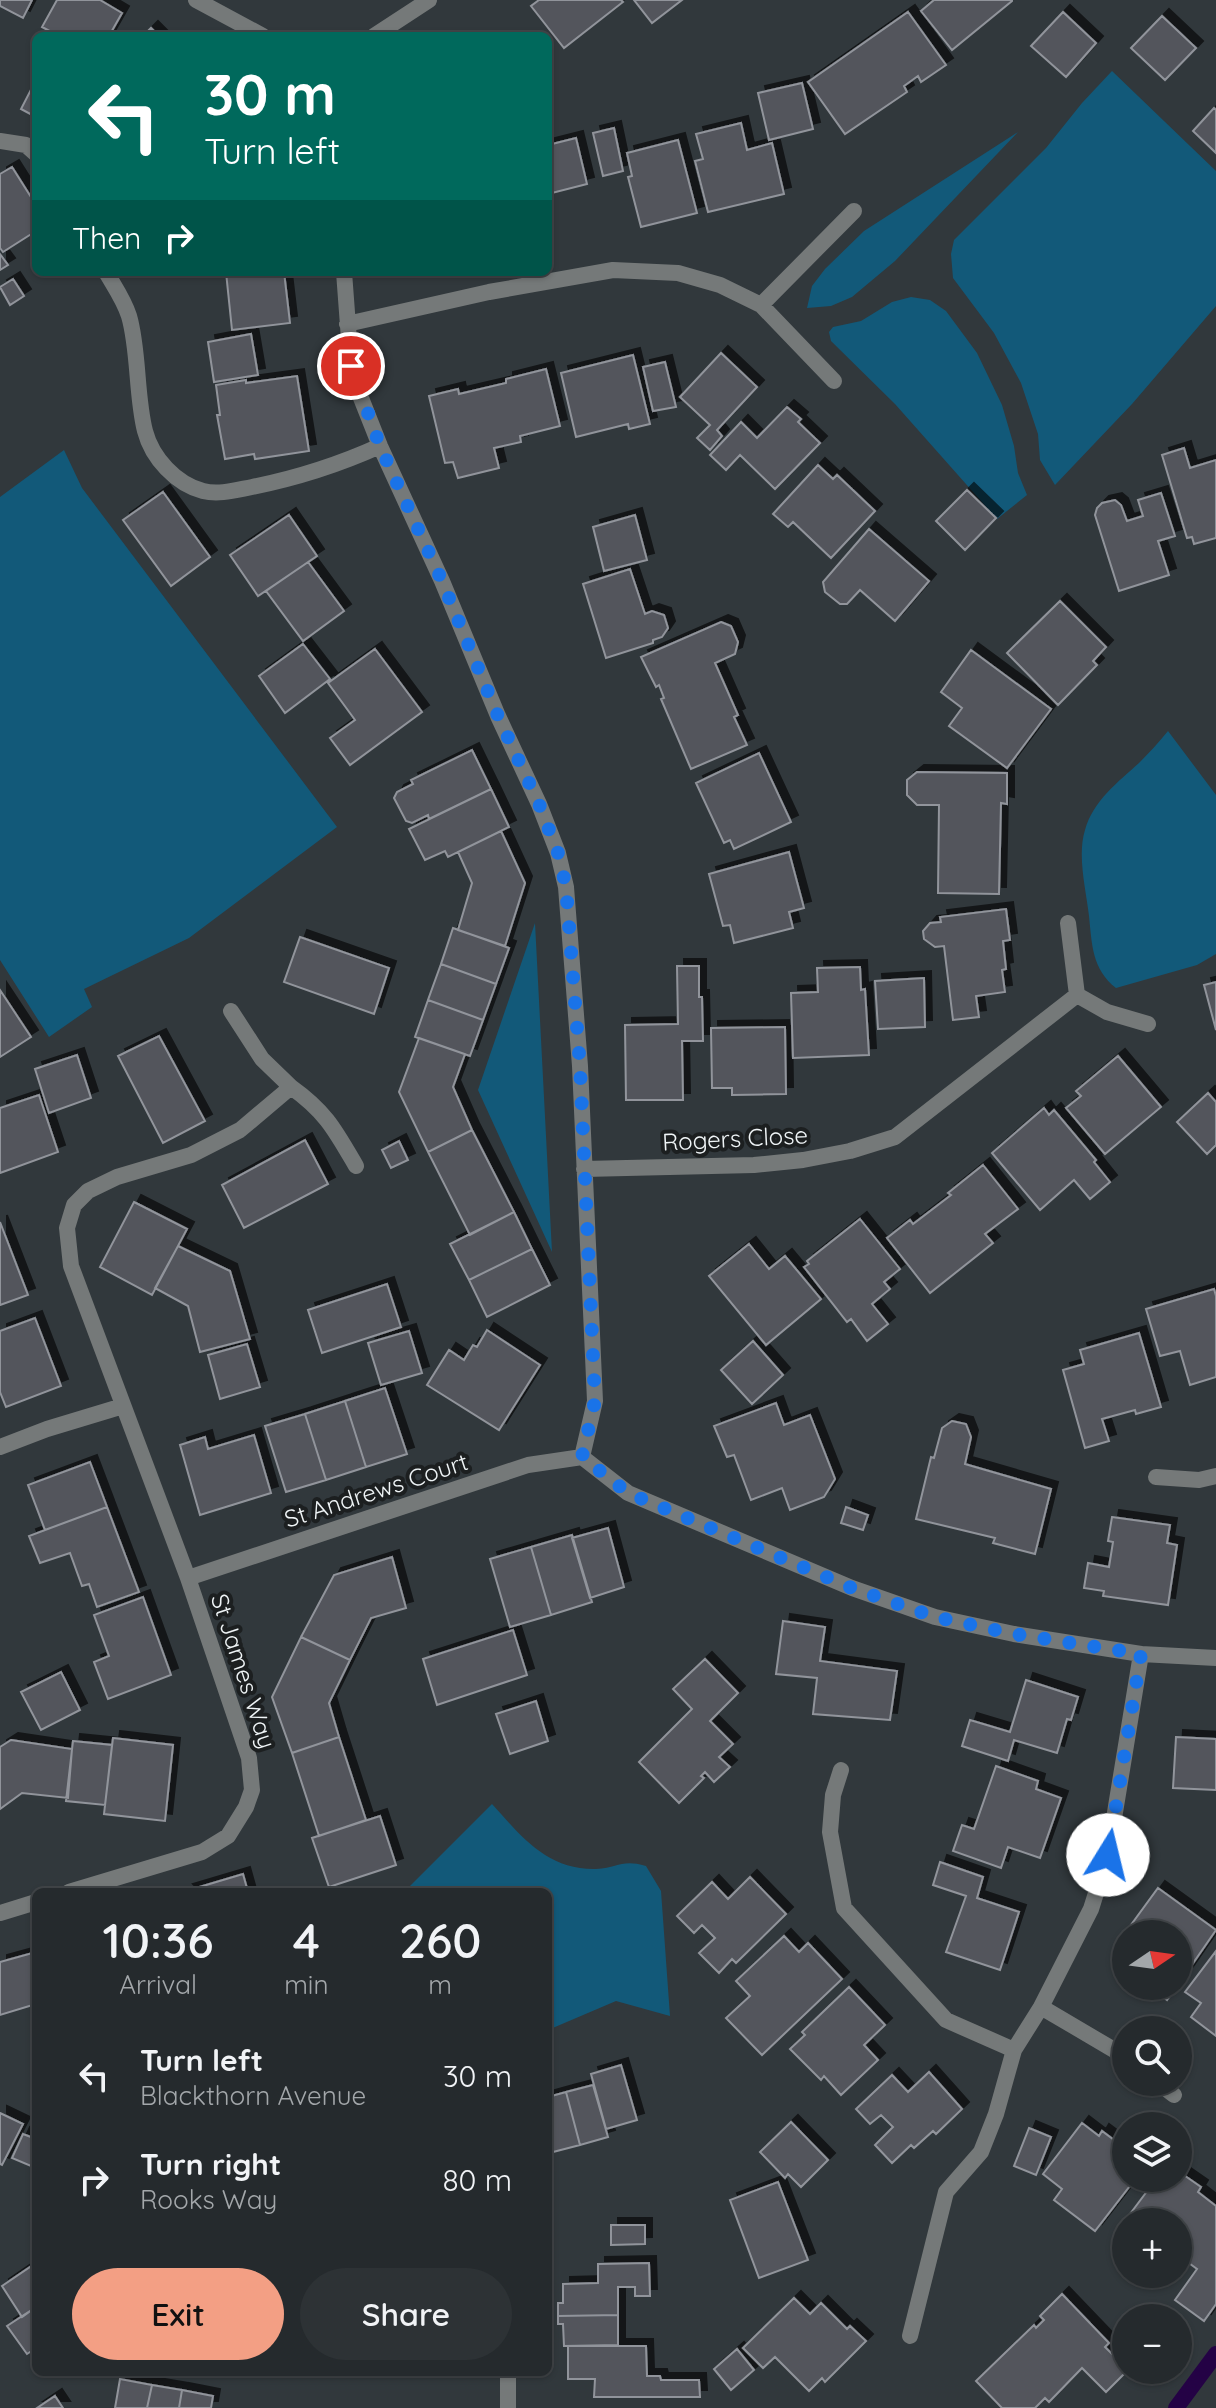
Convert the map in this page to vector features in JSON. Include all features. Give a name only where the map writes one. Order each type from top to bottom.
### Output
[{"type":"street","points":[[196,0],[256,32]]},
{"type":"street","points":[[380,32],[429,0]]},
{"type":"street","points":[[0,141],[26,145],[32,150]]},
{"type":"street","points":[[761,305],[854,211]]},
{"type":"street","points":[[347,324],[489,292],[613,270],[678,273],[720,285],[761,305],[834,381]]},
{"type":"street","points":[[108,276],[129,317],[145,432],[157,457],[187,484],[205,491],[228,492],[279,482],[345,462],[380,446]]},
{"type":"street","points":[[344,276],[351,366],[380,446],[539,804],[558,853],[566,887],[580,1066],[595,1401],[582,1457],[628,1493],[852,1588],[935,1617],[1014,1634],[1141,1654],[1216,1658]]},
{"type":"street","points":[[1068,923],[1077,995],[1107,1012],[1148,1024]]},
{"type":"street","name":"Rogers Close","points":[[584,1169],[766,1164],[850,1151],[895,1137],[1077,995]]},
{"type":"street","points":[[231,1011],[262,1059],[331,1122],[356,1166]]},
{"type":"street","name":"St James Way","points":[[82,1888],[202,1852],[228,1836],[246,1807],[252,1790],[249,1758],[188,1578],[71,1266],[67,1228],[74,1205],[88,1191],[117,1177],[191,1155],[240,1130],[291,1087]]},
{"type":"street","points":[[0,1447],[123,1406]]},
{"type":"street","name":"St Andrews Court","points":[[188,1578],[528,1465],[582,1457]]},
{"type":"street","points":[[1156,1477],[1199,1480],[1216,1476]]},
{"type":"street","points":[[910,2336],[946,2192],[981,2152],[996,2114],[1014,2050],[1041,2007],[1091,1909],[1108,1855],[1141,1654]]},
{"type":"street","points":[[841,1770],[833,1795],[830,1832],[844,1908],[946,2020],[1014,2050]]},
{"type":"street","points":[[0,1913],[32,1903]]},
{"type":"street","points":[[1041,2007],[1112,2049]]},
{"type":"street","points":[[508,2376],[508,2408]]},
{"type":"shaded area","points":[[1112,71],[1216,171],[1216,306],[1132,404],[1055,485],[1040,460],[1038,434],[1021,383],[994,333],[953,278],[951,254],[954,240],[1046,148]]},
{"type":"shaded area","points":[[1018,132],[895,261],[852,297],[831,306],[807,308],[812,286],[864,231]]},
{"type":"shaded area","points":[[911,297],[930,300],[946,311],[977,353],[1002,405],[1018,473],[1027,495],[997,519],[895,404],[831,341],[829,332],[833,327],[861,321],[892,302]]},
{"type":"shaded area","points":[[64,450],[82,488],[337,827],[189,938],[84,989],[92,1007],[49,1037],[0,960],[0,497]]},
{"type":"shaded area","points":[[1168,731],[1216,795],[1216,954],[1197,965],[1116,988],[1102,973],[1093,947],[1083,873],[1085,830],[1100,801]]},
{"type":"shaded area","points":[[535,923],[552,1252],[478,1090]]},
{"type":"shaded area","points":[[492,1804],[525,1839],[549,1858],[563,1864],[596,1869],[625,1864],[646,1866],[661,1891],[670,2016],[616,2001],[552,2028],[552,1888],[408,1888]]},
{"type":"building","points":[[0,0],[32,0],[23,18],[0,6]]},
{"type":"building","points":[[57,0],[100,0],[122,13],[111,32],[51,32],[42,27]]},
{"type":"building","points":[[539,0],[623,2],[564,48],[531,6]]},
{"type":"building","points":[[634,0],[682,0],[652,23]]},
{"type":"building","points":[[934,0],[1012,1],[952,50],[921,11]]},
{"type":"building","points":[[908,12],[946,65],[921,82],[918,76],[904,86],[907,92],[845,134],[808,82]]},
{"type":"building","points":[[1063,12],[1096,43],[1066,77],[1031,46]]},
{"type":"building","points":[[1162,16],[1196,48],[1165,80],[1131,48]]},
{"type":"building","points":[[802,83],[813,129],[769,140],[758,93]]},
{"type":"building","points":[[32,88],[32,115],[21,109]]},
{"type":"building","points":[[1214,108],[1216,110],[1216,153],[1193,131]]},
{"type":"building","points":[[741,123],[747,150],[772,143],[784,194],[708,212],[695,161],[703,159],[696,134]]},
{"type":"building","points":[[614,128],[623,171],[603,176],[593,133]]},
{"type":"building","points":[[576,138],[587,184],[552,193],[552,144]]},
{"type":"building","points":[[678,140],[697,213],[641,227],[628,177],[632,176],[627,153]]},
{"type":"building","points":[[12,167],[32,199],[32,234],[3,252],[0,248],[0,174]]},
{"type":"building","points":[[0,254],[8,265],[0,270]]},
{"type":"building","points":[[226,276],[284,276],[290,323],[232,330]]},
{"type":"building","points":[[13,279],[24,296],[10,305],[0,287]]},
{"type":"building","points":[[251,334],[258,375],[214,382],[208,342]]},
{"type":"building","points":[[721,353],[757,387],[717,430],[722,436],[710,450],[697,438],[710,425],[680,397]]},
{"type":"building","points":[[633,355],[650,424],[629,429],[628,424],[576,437],[561,373]]},
{"type":"building","points":[[665,362],[676,407],[653,411],[643,367]]},
{"type":"building","points":[[546,369],[560,426],[520,436],[521,442],[494,448],[499,468],[458,478],[453,462],[445,463],[429,396],[458,389],[459,394],[506,383],[506,379]]},
{"type":"building","points":[[297,376],[309,451],[255,459],[254,454],[225,459],[217,415],[220,415],[216,385]]},
{"type":"building","points":[[787,407],[820,443],[775,489],[740,455],[726,470],[710,455],[741,422],[757,438]]},
{"type":"building","points":[[1184,448],[1190,468],[1216,460],[1216,538],[1194,544],[1192,537],[1187,538],[1162,455]]},
{"type":"building","points":[[818,465],[833,479],[837,475],[875,511],[831,558],[793,522],[788,527],[773,514]]},
{"type":"building","points":[[967,490],[996,518],[965,550],[936,521]]},
{"type":"building","points":[[163,492],[210,557],[171,586],[123,520]]},
{"type":"building","points":[[1161,493],[1175,536],[1158,541],[1169,575],[1119,591],[1095,515],[1097,508],[1102,503],[1115,500],[1121,505],[1127,521],[1143,516],[1138,500]]},
{"type":"building","points":[[289,515],[317,556],[258,596],[230,555]]},
{"type":"building","points":[[635,515],[647,560],[604,571],[593,527]]},
{"type":"building","points":[[869,529],[929,581],[895,621],[860,590],[847,604],[840,604],[825,592],[823,582]]},
{"type":"building","points":[[308,562],[344,611],[303,641],[266,591]]},
{"type":"building","points":[[630,569],[645,614],[652,611],[664,615],[668,628],[653,643],[606,658],[583,584]]},
{"type":"building","points":[[1060,601],[1106,647],[1093,661],[1097,665],[1058,705],[1007,653]]},
{"type":"building","points":[[721,622],[731,626],[738,642],[735,654],[715,663],[738,715],[734,717],[747,745],[691,769],[661,699],[664,698],[659,685],[656,687],[641,657]]},
{"type":"building","points":[[303,644],[330,679],[285,713],[259,676]]},
{"type":"building","points":[[375,649],[422,712],[350,765],[330,738],[355,720],[328,683]]},
{"type":"building","points":[[971,650],[1051,709],[1007,768],[949,726],[962,708],[941,692]]},
{"type":"building","points":[[472,750],[491,789],[429,819],[428,815],[412,823],[406,821],[394,798],[397,792],[413,784],[411,780]]},
{"type":"building","points":[[759,753],[791,822],[734,849],[730,840],[724,843],[696,783]]},
{"type":"building","points":[[917,772],[1007,773],[1007,804],[1001,803],[999,894],[938,893],[939,805],[917,805],[907,795],[907,780]]},
{"type":"building","points":[[491,789],[509,827],[448,857],[445,851],[425,860],[409,829]]},
{"type":"building","points":[[501,831],[525,883],[505,946],[458,930],[472,883],[458,852]]},
{"type":"building","points":[[789,852],[804,908],[789,912],[793,928],[734,943],[730,925],[723,926],[709,874]]},
{"type":"building","points":[[1006,909],[1010,940],[1003,941],[1005,992],[976,996],[979,1017],[953,1020],[944,946],[935,947],[924,939],[923,931],[930,923],[941,922],[940,917]]},
{"type":"building","points":[[453,928],[509,948],[496,984],[441,964]]},
{"type":"building","points":[[300,937],[389,968],[374,1014],[284,982]]},
{"type":"building","points":[[441,964],[496,984],[483,1020],[428,1000]]},
{"type":"building","points":[[677,966],[699,966],[699,997],[702,997],[703,1041],[682,1041],[683,1100],[626,1100],[625,1025],[678,1024]]},
{"type":"building","points":[[860,967],[861,990],[865,989],[869,1055],[793,1058],[791,993],[818,992],[817,968]]},
{"type":"building","points":[[924,978],[925,1027],[878,1029],[875,981]]},
{"type":"building","points":[[1216,982],[1216,1030],[1204,985]]},
{"type":"building","points":[[0,990],[31,1037],[0,1057]]},
{"type":"building","points":[[428,1000],[483,1020],[470,1056],[415,1037]]},
{"type":"building","points":[[785,1027],[786,1094],[732,1095],[732,1088],[712,1088],[711,1028]]},
{"type":"building","points":[[159,1036],[205,1121],[163,1143],[118,1056]]},
{"type":"building","points":[[419,1038],[465,1054],[453,1087],[472,1130],[428,1152],[399,1092]]},
{"type":"building","points":[[77,1055],[91,1098],[49,1113],[35,1069]]},
{"type":"building","points":[[1118,1056],[1161,1107],[1105,1154],[1066,1108],[1081,1096],[1076,1091]]},
{"type":"building","points":[[1208,1093],[1216,1102],[1216,1145],[1207,1154],[1177,1122]]},
{"type":"building","points":[[39,1095],[58,1152],[0,1173],[0,1108]]},
{"type":"building","points":[[1044,1108],[1049,1115],[1054,1110],[1096,1160],[1094,1162],[1110,1182],[1090,1199],[1074,1180],[1040,1210],[992,1153]]},
{"type":"building","points":[[472,1130],[514,1212],[470,1235],[428,1152]]},
{"type":"building","points":[[305,1140],[328,1184],[244,1228],[222,1185]]},
{"type":"building","points":[[399,1141],[408,1160],[391,1168],[382,1150]]},
{"type":"building","points":[[983,1165],[1018,1209],[985,1234],[993,1243],[930,1293],[887,1238],[910,1220],[913,1224]]},
{"type":"building","points":[[134,1202],[187,1229],[152,1295],[100,1267]]},
{"type":"building","points":[[514,1212],[532,1249],[469,1280],[450,1244]]},
{"type":"building","points":[[860,1219],[900,1269],[884,1282],[890,1289],[872,1304],[888,1324],[867,1341],[851,1319],[847,1322],[804,1267],[809,1264],[807,1261]]},
{"type":"building","points":[[0,1222],[28,1295],[0,1305]]},
{"type":"building","points":[[749,1244],[769,1269],[785,1256],[821,1299],[766,1345],[709,1276]]},
{"type":"building","points":[[178,1246],[230,1271],[250,1339],[200,1352],[188,1306],[155,1288]]},
{"type":"building","points":[[532,1249],[550,1285],[487,1317],[469,1280]]},
{"type":"building","points":[[387,1284],[401,1327],[322,1353],[308,1310]]},
{"type":"building","points":[[1214,1289],[1216,1377],[1190,1385],[1180,1351],[1160,1356],[1146,1309]]},
{"type":"building","points":[[35,1318],[61,1386],[6,1407],[0,1392],[0,1331]]},
{"type":"building","points":[[487,1330],[540,1365],[499,1430],[427,1385],[449,1350],[464,1360],[473,1345],[477,1347]]},
{"type":"building","points":[[409,1331],[422,1373],[381,1385],[368,1343]]},
{"type":"building","points":[[1139,1333],[1161,1407],[1102,1419],[1109,1441],[1085,1448],[1063,1370],[1084,1364],[1080,1350]]},
{"type":"building","points":[[753,1341],[783,1375],[752,1404],[721,1370]]},
{"type":"building","points":[[247,1344],[260,1387],[220,1399],[208,1355]]},
{"type":"building","points":[[385,1388],[407,1454],[366,1467],[345,1401]]},
{"type":"building","points":[[345,1401],[366,1467],[326,1480],[305,1414]]},
{"type":"building","points":[[776,1403],[784,1425],[810,1415],[835,1479],[824,1497],[790,1510],[782,1488],[751,1500],[734,1455],[727,1457],[714,1426]]},
{"type":"building","points":[[305,1414],[326,1480],[286,1492],[265,1426]]},
{"type":"building","points":[[952,1421],[966,1424],[971,1437],[965,1464],[1051,1489],[1035,1554],[993,1543],[995,1538],[916,1519],[931,1457],[934,1458],[942,1428]]},
{"type":"building","points":[[254,1435],[271,1493],[200,1515],[180,1445],[205,1437],[208,1449]]},
{"type":"building","points":[[90,1462],[107,1507],[45,1530],[28,1485]]},
{"type":"building","points":[[107,1507],[139,1592],[97,1607],[89,1584],[82,1586],[70,1553],[40,1563],[29,1536]]},
{"type":"building","points":[[846,1507],[868,1515],[863,1530],[841,1523]]},
{"type":"building","points":[[1112,1517],[1170,1525],[1167,1543],[1177,1545],[1168,1605],[1103,1596],[1104,1591],[1084,1588],[1088,1563],[1109,1567],[1113,1542],[1108,1541]]},
{"type":"building","points":[[608,1528],[624,1587],[590,1598],[572,1538]]},
{"type":"building","points":[[572,1535],[592,1602],[551,1615],[531,1547]]},
{"type":"building","points":[[531,1547],[551,1615],[510,1627],[490,1559]]},
{"type":"building","points":[[392,1557],[406,1608],[371,1618],[350,1660],[301,1637],[334,1575]]},
{"type":"building","points":[[143,1597],[171,1675],[108,1699],[94,1662],[109,1656],[94,1615]]},
{"type":"building","points":[[783,1621],[825,1627],[820,1661],[897,1671],[890,1720],[813,1714],[817,1678],[776,1674]]},
{"type":"building","points":[[513,1630],[527,1675],[437,1705],[423,1659]]},
{"type":"building","points":[[301,1637],[350,1660],[329,1703],[339,1737],[292,1753],[272,1697]]},
{"type":"building","points":[[705,1659],[738,1693],[710,1721],[733,1744],[719,1757],[730,1767],[714,1782],[705,1772],[701,1776],[704,1778],[679,1803],[639,1762],[692,1709],[673,1689]]},
{"type":"building","points":[[61,1672],[80,1710],[41,1730],[21,1692]]},
{"type":"building","points":[[1026,1680],[1078,1697],[1071,1720],[1067,1719],[1057,1753],[1014,1740],[1008,1761],[962,1746],[970,1720],[1010,1732]]},
{"type":"building","points":[[536,1701],[548,1741],[510,1754],[496,1714]]},
{"type":"building","points":[[339,1737],[366,1820],[319,1836],[292,1753]]},
{"type":"building","points":[[1176,1737],[1216,1739],[1216,1790],[1173,1788]]},
{"type":"building","points":[[113,1738],[173,1745],[165,1821],[104,1814]]},
{"type":"building","points":[[11,1740],[72,1749],[68,1798],[22,1793],[0,1809],[0,1747]]},
{"type":"building","points":[[73,1741],[112,1745],[105,1805],[66,1801]]},
{"type":"building","points":[[996,1766],[1038,1781],[1036,1789],[1061,1798],[1040,1858],[1008,1847],[1001,1868],[953,1851],[962,1825],[974,1829]]},
{"type":"building","points":[[380,1816],[396,1865],[329,1887],[312,1838]]},
{"type":"building","points":[[940,1862],[983,1877],[977,1898],[1019,1912],[1000,1970],[946,1952],[966,1896],[933,1885]]},
{"type":"building","points":[[243,1874],[247,1888],[196,1888]]},
{"type":"building","points":[[750,1877],[786,1914],[736,1963],[732,1959],[719,1973],[699,1953],[715,1938],[702,1925],[694,1933],[677,1916],[712,1882],[728,1899]]},
{"type":"building","points":[[1158,1888],[1216,1930],[1192,1965],[1192,1920],[1135,1920]]},
{"type":"building","points":[[784,1936],[799,1952],[808,1943],[842,1979],[762,2055],[726,2018],[750,1996],[736,1981]]},
{"type":"building","points":[[1216,1951],[1216,2036],[1192,2018],[1201,2003],[1192,1997],[1192,1983]]},
{"type":"building","points":[[32,1953],[32,2005],[0,2015],[0,1962]]},
{"type":"building","points":[[849,1987],[885,2025],[864,2045],[878,2060],[841,2095],[824,2076],[821,2080],[790,2049],[805,2035],[802,2032]]},
{"type":"building","points":[[621,2065],[637,2120],[606,2129],[591,2074]]},
{"type":"building","points":[[929,2072],[962,2109],[936,2134],[933,2131],[914,2148],[911,2145],[892,2163],[875,2145],[893,2127],[881,2115],[870,2124],[856,2109],[892,2075],[908,2092]]},
{"type":"building","points":[[593,2085],[608,2137],[580,2145],[566,2092]]},
{"type":"building","points":[[566,2092],[580,2145],[553,2152],[552,2096]]},
{"type":"building","points":[[0,2113],[23,2124],[2,2165],[0,2164]]},
{"type":"building","points":[[791,2122],[828,2160],[801,2187],[788,2174],[785,2178],[760,2152]]},
{"type":"building","points":[[1082,2123],[1099,2136],[1102,2131],[1112,2138],[1112,2192],[1125,2192],[1095,2231],[1054,2200],[1062,2189],[1043,2174]]},
{"type":"building","points":[[1029,2128],[1051,2137],[1036,2175],[1014,2166]]},
{"type":"building","points":[[23,2134],[32,2137],[31,2166],[12,2158]]},
{"type":"building","points":[[1192,2181],[1201,2187],[1198,2192],[1216,2206],[1216,2304],[1204,2321],[1192,2312],[1192,2304],[1181,2304],[1175,2300],[1184,2288],[1192,2288],[1192,2276],[1197,2269],[1192,2265],[1192,2208],[1134,2208],[1146,2192],[1192,2192]]},
{"type":"building","points":[[778,2182],[808,2260],[759,2278],[730,2200]]},
{"type":"building","points":[[611,2225],[645,2225],[645,2244],[611,2245]]},
{"type":"building","points":[[649,2263],[650,2296],[635,2296],[635,2287],[618,2287],[618,2315],[558,2316],[558,2303],[563,2303],[563,2284],[598,2283],[598,2264]]},
{"type":"building","points":[[32,2266],[32,2310],[22,2317],[2,2286]]},
{"type":"building","points":[[1062,2294],[1109,2343],[1105,2347],[1112,2354],[1114,2384],[1106,2392],[1082,2368],[1049,2402],[1045,2398],[1035,2408],[1002,2408],[976,2381],[1034,2325],[1036,2328],[1044,2320],[1040,2316]]},
{"type":"building","points":[[794,2298],[810,2314],[821,2303],[847,2329],[850,2326],[866,2341],[825,2382],[822,2378],[809,2391],[775,2357],[763,2368],[743,2348]]},
{"type":"building","points":[[32,2310],[32,2351],[27,2354],[7,2326]]},
{"type":"building","points":[[618,2315],[618,2345],[564,2346],[563,2324],[558,2324],[558,2316]]},
{"type":"building","points":[[568,2346],[646,2346],[647,2376],[660,2376],[661,2380],[699,2380],[700,2397],[594,2397],[595,2379],[568,2379]]},
{"type":"building","points":[[737,2349],[754,2370],[731,2390],[714,2369]]},
{"type":"building","points":[[120,2379],[152,2385],[147,2408],[115,2408]]},
{"type":"building","points":[[152,2385],[182,2390],[179,2408],[147,2408]]},
{"type":"building","points":[[182,2390],[213,2396],[211,2408],[179,2408]]},
{"type":"building","points":[[55,2396],[63,2408],[37,2408]]},
{"type":"waterway","points":[[1176,2408],[1216,2354]]},
{"type":"route","points":[[351,366],[380,446],[539,804],[558,853],[566,887],[580,1066],[595,1401],[582,1457],[628,1493],[852,1588],[935,1617],[1014,1634],[1141,1654],[1108,1855]]}]
